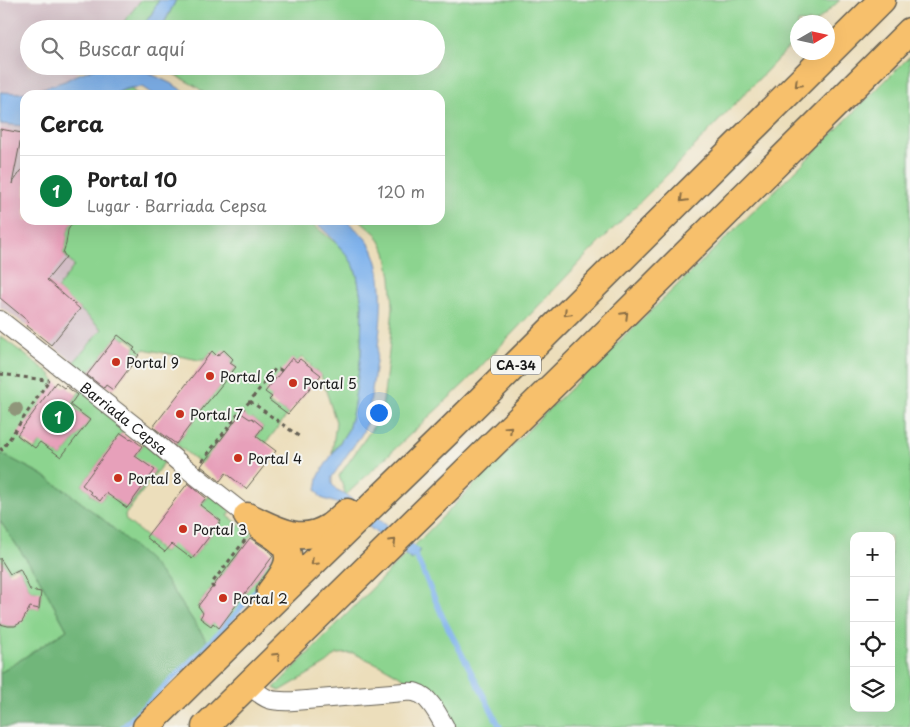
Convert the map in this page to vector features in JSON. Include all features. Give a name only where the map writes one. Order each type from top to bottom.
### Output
[{"type":"highway","name":"CA-34","points":[[146,727],[449,431],[882,0]]},
{"type":"highway","name":"CA-34","points":[[205,727],[910,31]]},
{"type":"highway","points":[[252,520],[286,534],[307,536],[328,528],[399,466],[449,431]]},
{"type":"highway","points":[[244,630],[285,572],[287,565],[287,551],[284,544],[252,520]]},
{"type":"street","name":"Barriada Cepsa","points":[[0,320],[54,373],[149,437],[252,520]]},
{"type":"street","points":[[248,684],[263,697],[276,702],[404,692],[417,693],[428,701],[445,727]]},
{"type":"path","points":[[192,473],[275,369],[279,369],[282,372]]},
{"type":"path","points":[[0,374],[45,380],[54,373]]},
{"type":"path","points":[[0,448],[2,450],[54,373]]},
{"type":"path","points":[[250,401],[300,437]]},
{"type":"path","points":[[214,588],[212,583],[252,520]]},
{"type":"shaded area","points":[[0,0],[141,0],[125,20],[20,20],[20,75],[75,75],[65,81],[37,90],[20,90],[20,93],[0,92]]},
{"type":"shaded area","points":[[0,124],[20,126],[20,225],[71,225],[68,230],[63,253],[74,266],[57,289],[102,329],[74,362],[0,307]]},
{"type":"green space","points":[[141,0],[159,0],[147,20],[125,20]]},
{"type":"green space","points":[[176,0],[840,0],[824,15],[790,15],[790,46],[466,382],[346,495],[339,476],[378,420],[383,402],[393,307],[391,277],[386,252],[376,234],[366,225],[445,225],[445,90],[201,90],[175,75],[445,75],[445,20],[166,20]]},
{"type":"green space","points":[[910,56],[910,727],[453,727],[419,687],[384,667],[353,653],[337,654],[327,663],[280,691],[274,688],[405,555],[412,560],[420,550],[414,546],[549,409],[791,175]]},
{"type":"green space","points":[[71,225],[313,225],[336,243],[354,266],[362,303],[361,355],[353,411],[348,430],[332,454],[336,422],[321,375],[310,367],[311,365],[302,357],[297,362],[292,358],[268,402],[276,409],[279,407],[288,414],[263,447],[254,440],[263,427],[252,418],[250,420],[241,413],[201,464],[176,444],[236,367],[230,363],[233,358],[224,351],[217,356],[212,351],[204,360],[144,349],[139,355],[133,350],[136,345],[127,338],[125,340],[118,335],[87,375],[74,362],[102,329],[57,289],[74,266],[63,253],[68,230]]},
{"type":"green space","points":[[0,336],[52,375],[51,377],[56,382],[18,434],[25,441],[24,443],[34,450],[42,440],[61,457],[90,420],[68,407],[84,386],[130,422],[82,485],[100,501],[108,491],[127,508],[155,471],[133,458],[149,437],[170,454],[125,515],[126,520],[164,553],[173,542],[192,559],[221,521],[198,509],[212,494],[231,512],[228,516],[253,534],[214,584],[216,586],[214,589],[211,588],[198,606],[200,610],[204,611],[200,618],[211,626],[213,623],[219,627],[278,549],[281,551],[267,582],[209,644],[163,576],[105,521],[41,474],[0,453]]},
{"type":"green space","points":[[0,453],[41,474],[69,493],[105,521],[151,562],[163,576],[209,644],[126,727],[0,727],[0,673],[67,630],[39,578],[0,521]]},
{"type":"green space","points":[[0,521],[39,578],[67,630],[0,673],[0,623],[11,627],[15,626],[21,621],[26,606],[39,609],[41,592],[30,590],[20,569],[16,566],[8,571],[0,558]]},
{"type":"water","points":[[159,0],[176,0],[166,20],[147,20]]},
{"type":"water","points":[[153,75],[182,90],[146,90],[142,87],[123,90],[37,90],[74,76]]},
{"type":"water","points":[[0,92],[20,93],[20,126],[0,124]]},
{"type":"water","points":[[318,225],[351,225],[365,238],[373,251],[378,265],[381,299],[379,334],[367,421],[362,434],[332,477],[332,484],[337,491],[346,495],[420,550],[412,560],[339,504],[321,498],[316,490],[318,478],[322,470],[348,430],[353,411],[361,355],[362,303],[357,275],[347,255]]},
{"type":"building","points":[[0,129],[20,133],[20,143],[12,184],[20,172],[20,225],[71,225],[68,230],[63,253],[66,257],[47,280],[80,309],[51,345],[26,325],[29,322],[0,298]]},
{"type":"building","name":"Portal 9","points":[[118,335],[135,348],[133,350],[139,355],[113,390],[106,385],[104,388],[87,375]]},
{"type":"building","points":[[224,350],[233,359],[230,363],[236,367],[176,444],[153,427],[212,351],[217,356]]},
{"type":"building","name":"Portal 5","points":[[292,358],[297,362],[300,359],[321,375],[288,414],[269,400],[272,397],[265,392]]},
{"type":"building","points":[[56,382],[64,388],[66,386],[77,395],[70,405],[90,420],[61,457],[40,442],[35,448],[17,435]]},
{"type":"building","name":"Portal 4","points":[[241,413],[250,419],[252,418],[263,427],[256,436],[276,451],[246,489],[226,473],[220,481],[201,466]]},
{"type":"building","name":"Portal 8","points":[[121,433],[142,446],[135,456],[155,470],[127,508],[106,493],[100,501],[82,485]]},
{"type":"building","name":"Portal 3","points":[[188,483],[206,498],[200,505],[221,521],[192,559],[172,544],[165,552],[146,537]]},
{"type":"building","points":[[250,538],[268,550],[273,556],[219,628],[213,623],[211,626],[200,618],[203,613],[198,606]]},
{"type":"building","points":[[0,558],[10,574],[20,569],[30,590],[41,592],[39,609],[30,607],[22,622],[15,626],[0,624]]},
{"type":"waterway","points":[[416,556],[444,620],[500,727]]},
{"type":"waterway","points":[[123,727],[206,646],[262,583]]},
{"type":"place","name":"Portal 9","points":[[116,362]]},
{"type":"place","name":"Portal 6","points":[[210,376]]},
{"type":"place","name":"Portal 5","points":[[293,383]]},
{"type":"place","name":"Portal 7","points":[[180,414]]},
{"type":"place","name":"Portal 10","points":[[58,417]]},
{"type":"place","name":"Portal 4","points":[[238,458]]},
{"type":"place","name":"Portal 8","points":[[118,478]]},
{"type":"place","name":"Portal 3","points":[[183,529]]},
{"type":"place","name":"Portal 2","points":[[223,598]]}]
